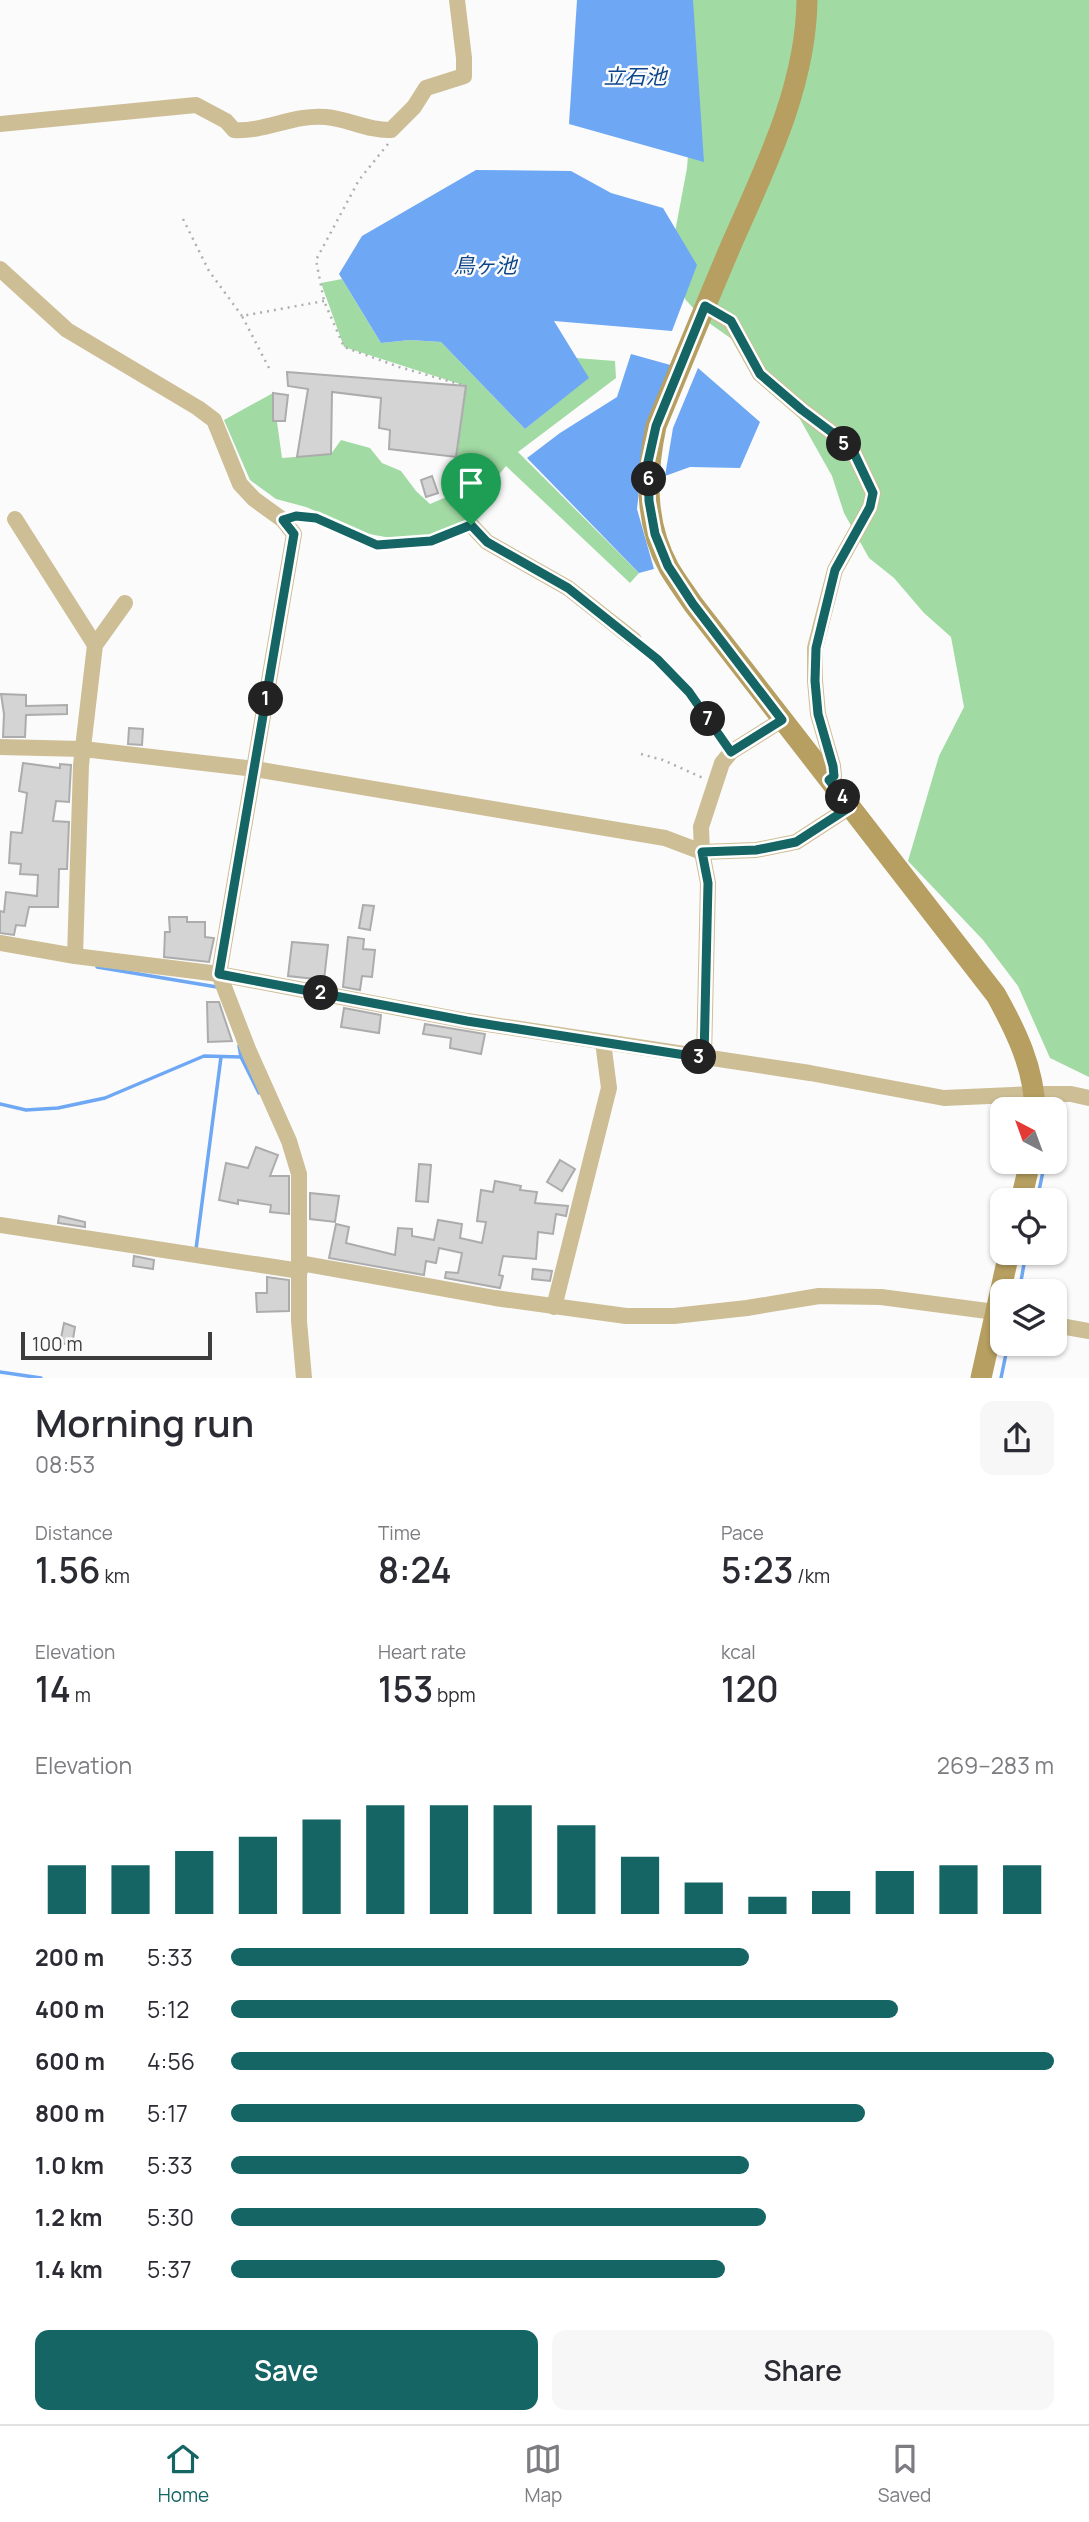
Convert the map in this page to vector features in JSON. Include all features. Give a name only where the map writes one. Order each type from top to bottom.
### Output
[{"type":"street","points":[[0,124],[196,105],[226,121],[234,130],[244,131],[301,118],[326,117],[377,131],[391,130],[414,107],[426,88],[464,76],[457,0]]},
{"type":"street","points":[[807,0],[801,50],[790,103],[656,426],[648,462],[649,501],[655,534],[668,566],[693,604],[996,995],[1023,1051],[1034,1097]]},
{"type":"street","points":[[0,269],[67,330],[214,420],[240,484],[254,499],[283,520],[294,534],[219,974],[248,1049],[289,1141],[299,1174],[299,1321],[304,1377]]},
{"type":"street","points":[[705,306],[731,321],[760,374],[854,453],[873,493],[870,507],[835,570],[816,648],[818,714],[834,776],[829,780]]},
{"type":"street","points":[[15,519],[95,645]]},
{"type":"street","points":[[471,525],[487,542],[568,588],[634,640]]},
{"type":"street","points":[[75,956],[83,749],[95,645],[125,603]]},
{"type":"street","points":[[704,1058],[708,883],[702,852],[701,827],[722,763],[731,752],[782,720]]},
{"type":"street","points":[[0,747],[83,749],[255,769],[665,838],[702,852],[756,850],[796,842],[850,807]]},
{"type":"street","points":[[0,943],[75,956],[219,974],[467,1021],[810,1073],[944,1098],[990,1100]]},
{"type":"street","points":[[554,1307],[609,1088],[603,1042]]},
{"type":"street","points":[[1058,1097],[1071,1094],[1089,1098]]},
{"type":"street","points":[[0,1225],[626,1316],[674,1316],[820,1296],[881,1297],[990,1312]]},
{"type":"street","points":[[1067,1327],[1089,1331]]},
{"type":"street","points":[[981,1377],[990,1345]]},
{"type":"path","points":[[283,520],[296,516],[316,518],[377,545],[431,541],[471,525],[451,495],[466,386],[399,367],[344,347],[324,301],[316,260],[359,180],[388,145],[391,130]]},
{"type":"path","points":[[183,219],[209,271],[242,316],[269,368]]},
{"type":"path","points":[[242,316],[324,301]]},
{"type":"path","points":[[634,640],[689,692],[731,752]]},
{"type":"path","points":[[641,754],[663,760],[715,783]]},
{"type":"green space","points":[[684,0],[1089,0],[1089,1077],[1050,1058],[1018,986],[983,940],[908,861],[939,756],[964,707],[951,637],[924,613],[894,578],[869,558],[844,513],[832,476],[796,412],[736,342],[702,318],[685,299],[675,232],[687,168],[692,102]]},
{"type":"green space","points":[[342,279],[381,343],[410,340],[441,342],[525,429],[588,378],[576,358],[615,361],[616,378],[518,452],[639,573],[630,583],[506,466],[465,516],[471,525],[431,541],[413,542],[369,534],[306,507],[276,499],[250,480],[224,420],[273,393],[282,458],[331,454],[341,440],[370,448],[382,463],[401,471],[430,504],[451,495],[466,386],[344,347],[321,283]]},
{"type":"water","name":"立石池","points":[[577,0],[693,0],[704,162],[569,124]]},
{"type":"water","name":"鳥ヶ池","points":[[476,170],[571,171],[611,193],[663,208],[697,265],[672,331],[554,321],[589,378],[525,429],[441,342],[410,340],[381,343],[339,274],[362,236]]},
{"type":"water","points":[[631,354],[674,366],[647,422],[637,509],[654,569],[639,573],[527,458],[560,433],[617,397]]},
{"type":"water","points":[[698,368],[760,422],[740,468],[690,467],[665,476],[673,428]]},
{"type":"building","points":[[287,372],[466,386],[456,457],[389,449],[390,430],[379,428],[381,398],[332,392],[331,454],[297,457],[308,389],[288,386]]},
{"type":"building","points":[[273,393],[288,395],[285,421],[273,421]]},
{"type":"building","points":[[432,476],[438,493],[426,497],[421,480]]},
{"type":"building","points":[[1,694],[26,695],[26,706],[67,705],[67,714],[26,715],[25,737],[3,737]]},
{"type":"building","points":[[129,728],[143,729],[142,745],[128,744]]},
{"type":"building","points":[[23,763],[60,768],[60,764],[71,765],[69,802],[56,801],[53,821],[69,822],[67,869],[59,869],[58,907],[29,907],[25,926],[16,925],[14,935],[0,933],[0,911],[4,912],[6,892],[37,896],[38,875],[20,874],[21,864],[9,863],[11,832],[22,833],[27,793],[19,791]]},
{"type":"building","points":[[363,905],[374,906],[370,930],[359,928]]},
{"type":"building","points":[[169,917],[187,917],[187,922],[205,922],[205,937],[214,938],[209,962],[164,957],[165,932],[170,932]]},
{"type":"building","points":[[348,937],[364,939],[363,949],[375,950],[372,977],[362,976],[360,990],[343,987]]},
{"type":"building","points":[[292,942],[328,945],[324,980],[288,976]]},
{"type":"building","points":[[207,1002],[219,1002],[232,1041],[208,1042]]},
{"type":"building","points":[[344,1008],[381,1015],[379,1033],[341,1027]]},
{"type":"building","points":[[425,1024],[485,1034],[481,1054],[450,1048],[451,1038],[423,1034]]},
{"type":"building","points":[[256,1147],[278,1155],[270,1176],[289,1176],[289,1214],[270,1212],[271,1205],[238,1200],[238,1204],[219,1200],[226,1163],[248,1168]]},
{"type":"building","points":[[560,1160],[575,1169],[562,1191],[547,1182]]},
{"type":"building","points":[[419,1164],[431,1165],[428,1202],[416,1201]]},
{"type":"building","points":[[495,1181],[521,1186],[520,1190],[537,1192],[535,1203],[568,1206],[566,1216],[556,1214],[553,1234],[538,1232],[536,1259],[503,1256],[499,1275],[503,1276],[500,1288],[445,1278],[446,1272],[458,1273],[462,1253],[439,1248],[436,1263],[426,1261],[424,1275],[329,1258],[336,1224],[349,1227],[346,1243],[395,1255],[398,1228],[412,1229],[412,1236],[434,1240],[438,1220],[462,1224],[460,1238],[482,1243],[486,1222],[477,1221],[481,1190],[493,1192]]},
{"type":"building","points":[[310,1193],[339,1196],[335,1222],[310,1219]]},
{"type":"building","points":[[59,1216],[85,1222],[85,1227],[58,1223]]},
{"type":"building","points":[[134,1256],[154,1260],[153,1269],[133,1266]]},
{"type":"building","points":[[533,1269],[552,1271],[550,1281],[532,1279]]},
{"type":"building","points":[[267,1277],[289,1280],[289,1311],[257,1312],[256,1293],[267,1293]]},
{"type":"building","points":[[64,1323],[75,1327],[72,1345],[60,1343]]},
{"type":"waterway","points":[[97,967],[217,987]]},
{"type":"waterway","points":[[239,1046],[241,1057],[259,1093]]},
{"type":"waterway","points":[[0,1104],[26,1110],[58,1108],[105,1098],[204,1056],[241,1057]]},
{"type":"waterway","points":[[196,1249],[221,1057]]},
{"type":"waterway","points":[[1040,1188],[1042,1174]]},
{"type":"waterway","points":[[1021,1279],[1024,1265]]},
{"type":"waterway","points":[[1001,1378],[1006,1356]]},
{"type":"waterway","points":[[0,1372],[41,1378]]},
{"type":"route","points":[[705,306],[731,321],[760,374],[854,453],[873,493],[870,507],[835,570],[816,648],[818,714],[834,776],[829,780],[850,807],[796,842],[756,850],[702,852],[708,883],[704,1058],[467,1021],[219,974],[294,534],[283,520],[296,516],[316,518],[377,545],[431,541],[471,525],[487,542],[568,588],[657,659],[689,692],[731,752],[782,720],[693,604],[668,566],[655,534],[649,501],[648,462],[656,426],[705,306]]}]
